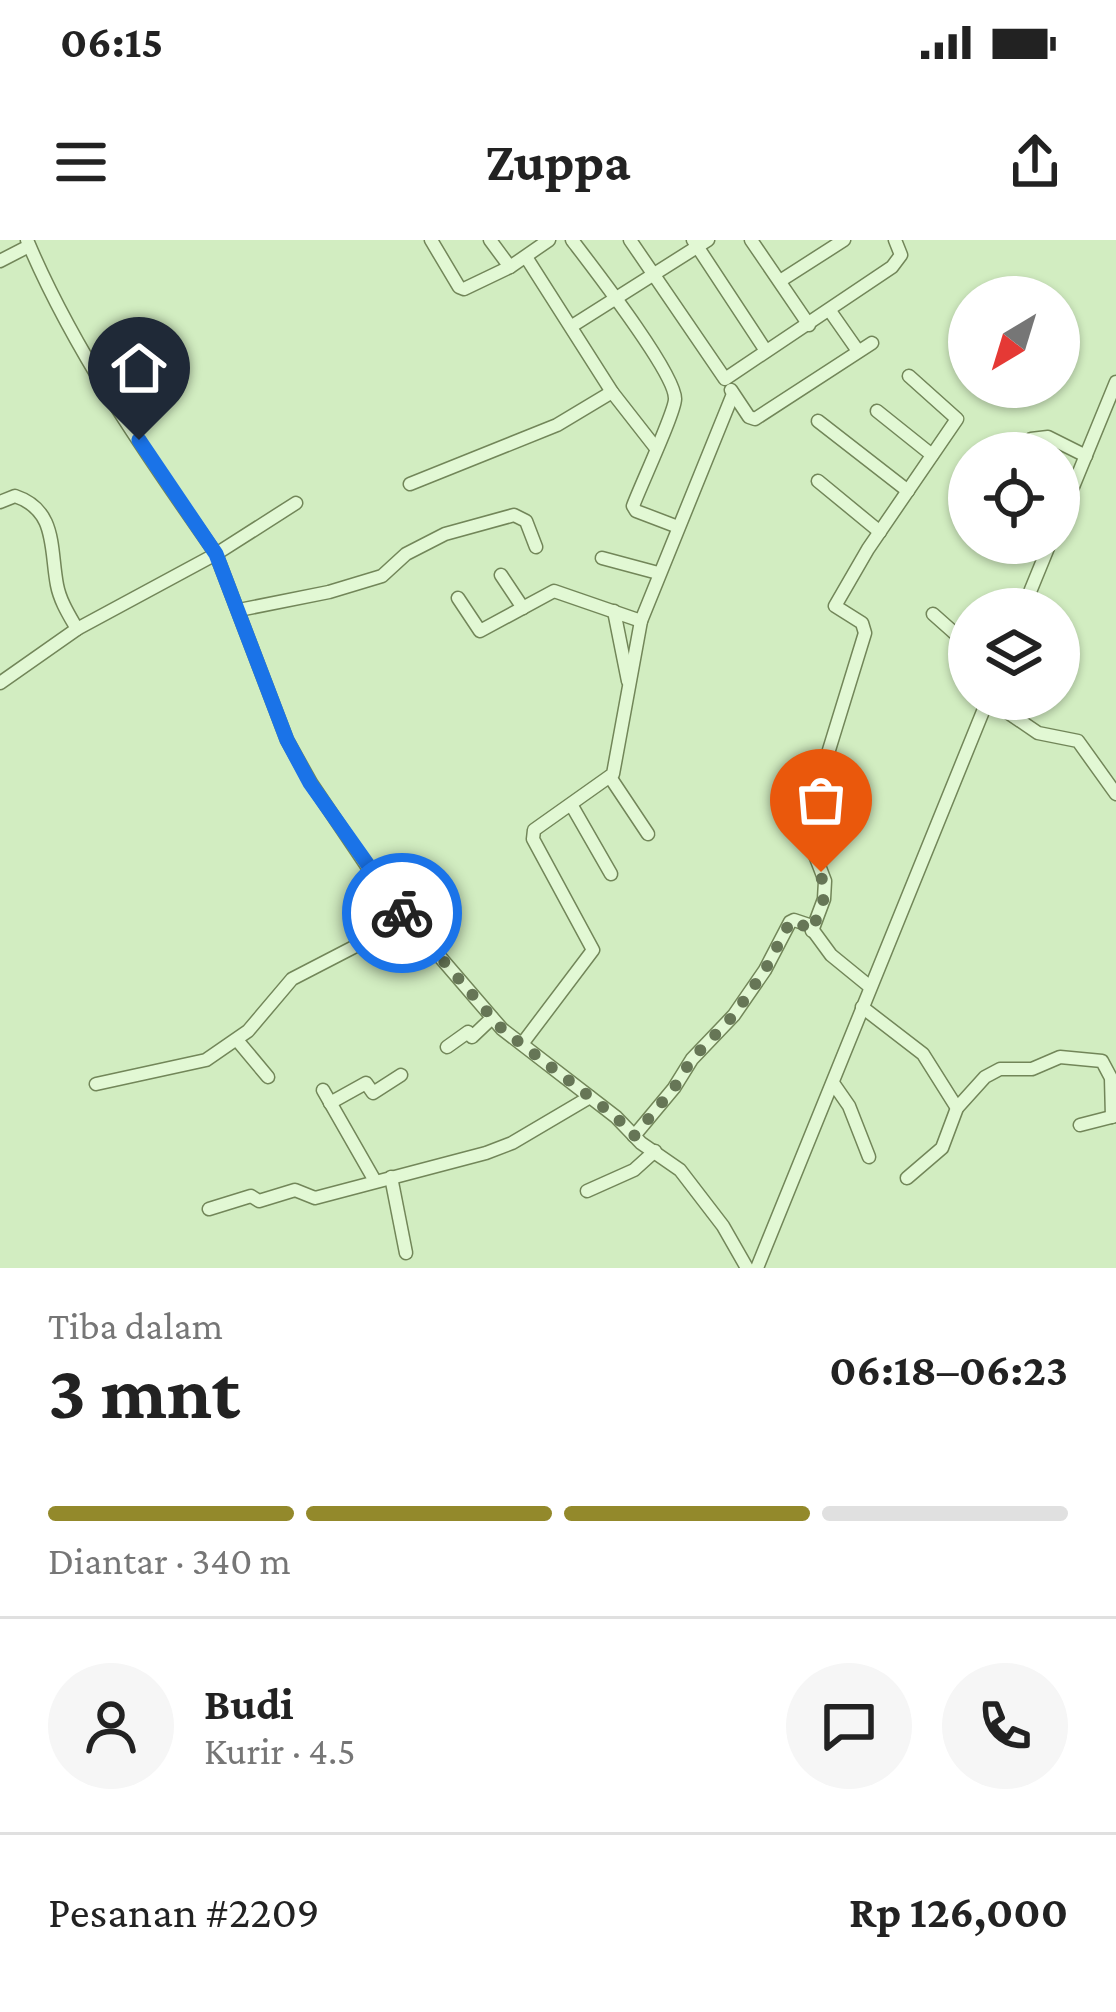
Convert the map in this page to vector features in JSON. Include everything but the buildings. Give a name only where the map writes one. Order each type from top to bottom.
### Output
[{"type":"street","points":[[430,240],[459,287],[472,288],[549,240]]},
{"type":"street","points":[[490,240],[510,267]]},
{"type":"street","points":[[572,240],[617,300],[676,398],[634,509],[677,527]]},
{"type":"street","points":[[630,240],[749,417],[755,419],[872,344]]},
{"type":"street","points":[[779,281],[844,240]]},
{"type":"street","points":[[725,379],[899,261],[901,249],[895,240]]},
{"type":"street","points":[[753,241],[809,325]]},
{"type":"street","points":[[572,326],[699,242],[766,351]]},
{"type":"street","points":[[0,260],[28,243],[63,316],[216,554],[287,740],[310,783],[385,893],[493,1018],[680,1170],[747,1268]]},
{"type":"street","points":[[526,257],[612,392],[655,447]]},
{"type":"street","points":[[830,311],[858,351]]},
{"type":"street","points":[[812,931],[825,880],[813,850],[817,789],[865,633],[862,623],[836,606],[957,419],[909,376]]},
{"type":"street","points":[[1080,470],[1116,382]]},
{"type":"street","points":[[410,484],[557,425],[612,392]]},
{"type":"street","points":[[522,1044],[593,950],[533,839],[538,824],[610,777],[641,621],[733,394]]},
{"type":"street","points":[[877,412],[932,455]]},
{"type":"street","points":[[818,421],[908,491]]},
{"type":"street","points":[[1080,453],[1086,456]]},
{"type":"street","points":[[818,481],[880,532]]},
{"type":"street","points":[[1,499],[26,500],[44,516],[58,589],[77,629]]},
{"type":"street","points":[[0,683],[77,629],[216,554],[296,503]]},
{"type":"street","points":[[239,610],[382,576],[406,554],[445,534],[514,515],[526,521],[536,547]]},
{"type":"street","points":[[602,558],[658,573]]},
{"type":"street","points":[[501,575],[523,608]]},
{"type":"street","points":[[458,598],[481,631],[548,593],[562,591],[641,621]]},
{"type":"street","points":[[614,611],[630,688]]},
{"type":"street","points":[[933,614],[948,627]]},
{"type":"street","points":[[757,1268],[979,720]]},
{"type":"street","points":[[1019,720],[1038,733],[1078,741],[1116,794]]},
{"type":"street","points":[[610,777],[648,834]]},
{"type":"street","points":[[572,806],[611,874]]},
{"type":"street","points":[[97,1084],[191,1066],[237,1040],[292,980],[408,920]]},
{"type":"street","points":[[634,1136],[692,1059],[734,1015],[790,922],[812,931],[831,955],[869,986]]},
{"type":"street","points":[[862,1007],[922,1054],[957,1108]]},
{"type":"street","points":[[448,1047],[468,1032],[472,1036],[493,1018]]},
{"type":"street","points":[[237,1040],[268,1077]]},
{"type":"street","points":[[908,1178],[942,1148],[957,1108],[994,1071],[1020,1072],[1076,1056],[1107,1066],[1114,1116],[1080,1124]]},
{"type":"street","points":[[375,1181],[327,1096],[366,1083],[373,1093],[401,1075]]},
{"type":"street","points":[[833,1083],[854,1117],[869,1157]]},
{"type":"street","points":[[209,1209],[251,1196],[260,1201],[295,1190],[315,1198],[496,1150],[590,1096]]},
{"type":"street","points":[[587,1191],[634,1170],[655,1151]]},
{"type":"street","points":[[391,1177],[406,1253]]},
{"type":"way so far","points":[[402,913],[502,1029],[634,1136],[692,1059],[734,1015],[790,922],[812,931],[824,898],[821,872]]},
{"type":"route","points":[[139,440],[216,554],[287,740],[310,783],[402,913]]}]
